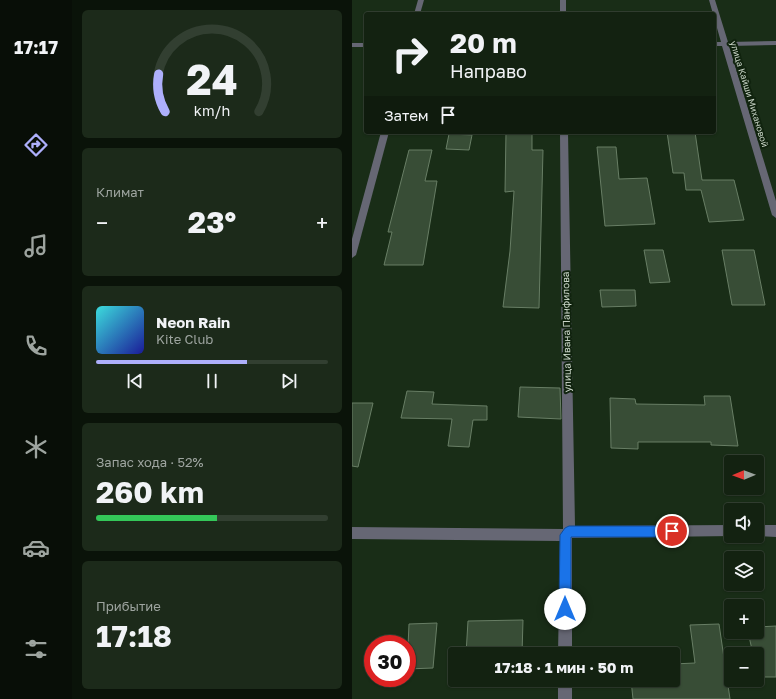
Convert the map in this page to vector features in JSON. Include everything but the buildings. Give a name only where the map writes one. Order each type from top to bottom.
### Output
[{"type":"street","points":[[418,12],[421,0]]},
{"type":"street","points":[[563,0],[563,12]]},
{"type":"street","name":"улица Кайши Михановой","points":[[712,0],[715,12]]},
{"type":"street","name":"улица Кайши Михановой","points":[[716,15],[776,215]]},
{"type":"street","points":[[716,44],[776,43]]},
{"type":"street","points":[[352,46],[364,45]]},
{"type":"street","points":[[352,255],[384,134]]},
{"type":"street","name":"улица Ивана Панфилова","points":[[564,134],[567,533],[565,647]]},
{"type":"street","points":[[352,533],[724,531]]},
{"type":"street","points":[[764,531],[776,531]]},
{"type":"street","points":[[565,687],[565,699]]},
{"type":"route","points":[[565,609],[566,535],[569,532],[672,531]]}]
